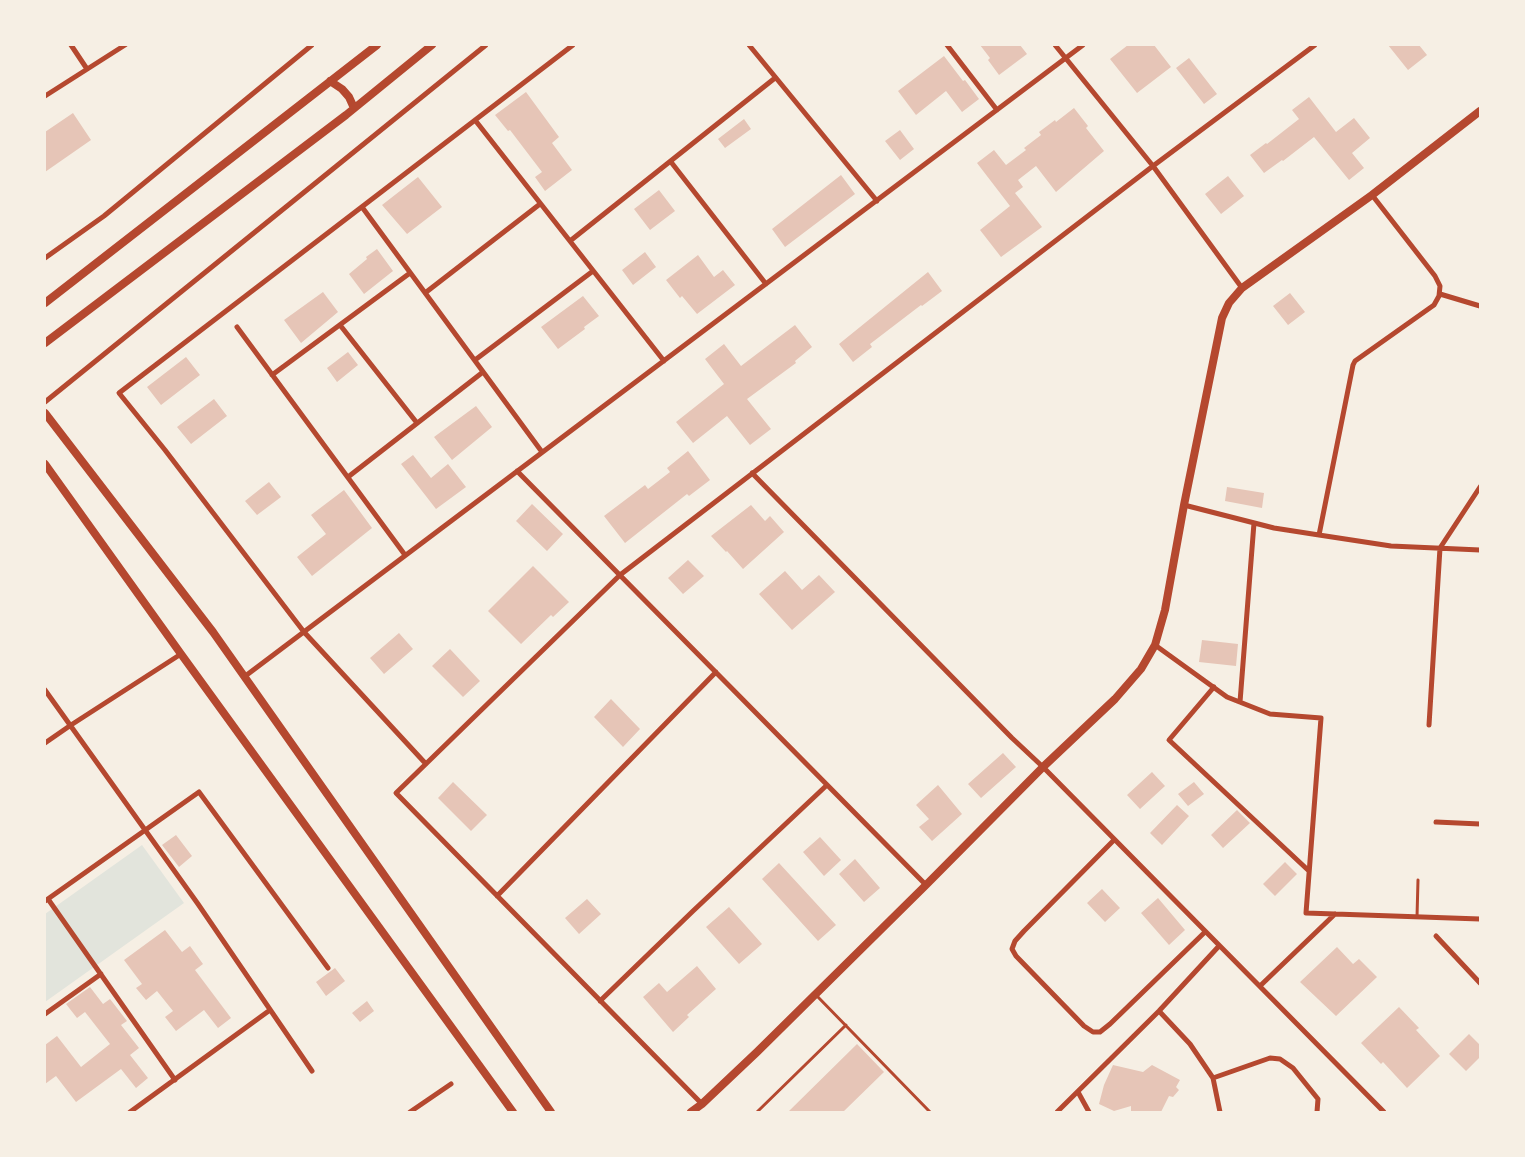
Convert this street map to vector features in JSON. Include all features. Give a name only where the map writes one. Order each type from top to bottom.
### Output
[{"type":"street","points":[[72,45],[88,69]]},
{"type":"street","points":[[45,96],[125,45]]},
{"type":"street","points":[[45,258],[104,216],[312,45]]},
{"type":"street","points":[[45,303],[377,45]]},
{"type":"street","points":[[45,343],[354,108],[432,45]]},
{"type":"street","points":[[45,402],[486,45]]},
{"type":"street","points":[[426,764],[304,632],[119,393],[573,45]]},
{"type":"street","points":[[749,45],[877,201]]},
{"type":"street","points":[[947,45],[997,110]]},
{"type":"street","points":[[1055,45],[1153,166],[1242,288]]},
{"type":"street","points":[[244,676],[1083,45]]},
{"type":"street","points":[[702,1104],[396,793],[620,575],[1153,166],[1315,45]]},
{"type":"street","points":[[570,241],[775,78]]},
{"type":"street","points":[[330,81],[349,96],[354,108]]},
{"type":"street","points":[[691,1112],[702,1104],[816,994],[1043,767],[1115,699],[1141,669],[1155,645],[1165,610],[1222,318],[1229,303],[1242,288],[1372,195],[1480,111]]},
{"type":"street","points":[[475,120],[664,361]]},
{"type":"street","points":[[671,162],[766,284]]},
{"type":"street","points":[[1319,535],[1352,365],[1434,305],[1440,294],[1440,286],[1435,276],[1372,195]]},
{"type":"street","points":[[425,292],[540,204]]},
{"type":"street","points":[[362,207],[542,452]]},
{"type":"street","points":[[474,360],[593,271]]},
{"type":"street","points":[[272,375],[410,273]]},
{"type":"street","points":[[1440,294],[1480,306]]},
{"type":"street","points":[[340,324],[418,423]]},
{"type":"street","points":[[237,327],[405,555]]},
{"type":"street","points":[[348,477],[483,372]]},
{"type":"street","points":[[45,414],[213,632],[551,1112]]},
{"type":"street","points":[[45,464],[513,1112]]},
{"type":"street","points":[[517,471],[926,885]]},
{"type":"street","points":[[752,473],[1384,1112]]},
{"type":"street","points":[[1429,724],[1440,548],[1480,487]]},
{"type":"street","points":[[1184,505],[1274,528],[1391,546],[1480,550]]},
{"type":"street","points":[[1240,702],[1254,522]]},
{"type":"street","points":[[1155,645],[1227,697],[1270,714],[1322,718],[1306,913],[1480,919]]},
{"type":"street","points":[[45,743],[181,654]]},
{"type":"street","points":[[496,896],[716,672]]},
{"type":"street","points":[[1214,687],[1169,740],[1310,871]]},
{"type":"street","points":[[45,690],[198,904],[312,1071]]},
{"type":"street","points":[[600,1001],[827,785]]},
{"type":"street","points":[[175,1080],[46,900],[199,792],[328,968]]},
{"type":"street","points":[[1436,822],[1480,824]]},
{"type":"street","points":[[1114,840],[1014,941],[1012,948],[1016,956],[1084,1026],[1093,1032],[1100,1032],[1205,932]]},
{"type":"street","points":[[1260,986],[1335,914]]},
{"type":"street","points":[[1436,936],[1480,983]]},
{"type":"street","points":[[1057,1112],[1159,1012],[1219,946]]},
{"type":"street","points":[[45,1014],[100,974]]},
{"type":"street","points":[[130,1112],[270,1010]]},
{"type":"street","points":[[1159,1012],[1190,1044],[1213,1078],[1220,1112]]},
{"type":"street","points":[[1213,1078],[1270,1058],[1280,1059],[1293,1068],[1318,1099],[1316,1112]]},
{"type":"street","points":[[410,1112],[451,1084]]},
{"type":"street","points":[[1078,1092],[1089,1112]]},
{"type":"lane","points":[[1418,880],[1418,917]]},
{"type":"lane","points":[[816,994],[930,1112]]},
{"type":"lane","points":[[757,1112],[846,1025]]},
{"type":"shaded area","points":[[142,845],[184,903],[45,1002],[45,914]]},
{"type":"building","points":[[980,45],[1020,45],[1027,54],[999,75]]},
{"type":"building","points":[[1128,45],[1154,45],[1171,67],[1137,93],[1110,59]]},
{"type":"building","points":[[1388,45],[1419,45],[1427,55],[1408,70]]},
{"type":"building","points":[[944,56],[979,99],[962,112],[946,91],[916,115],[898,91]]},
{"type":"building","points":[[1189,58],[1217,94],[1204,104],[1176,68]]},
{"type":"building","points":[[526,92],[559,137],[552,143],[572,170],[545,191],[535,177],[542,172],[510,130],[508,131],[495,115]]},
{"type":"building","points":[[1309,97],[1336,132],[1354,118],[1370,138],[1352,153],[1364,168],[1349,180],[1314,137],[1264,173],[1250,155],[1299,119],[1292,110]]},
{"type":"building","points":[[1074,108],[1088,126],[1086,128],[1104,151],[1056,192],[1036,166],[1018,180],[1023,187],[1015,193],[1042,227],[1001,257],[980,230],[1010,206],[977,163],[994,150],[1006,165],[1026,150],[1024,148],[1041,135],[1039,132]]},
{"type":"building","points":[[73,113],[91,140],[45,172],[45,132]]},
{"type":"building","points":[[744,119],[751,129],[725,148],[718,139]]},
{"type":"building","points":[[900,130],[914,149],[900,160],[885,141]]},
{"type":"building","points":[[841,175],[855,194],[785,247],[772,229]]},
{"type":"building","points":[[1228,176],[1244,196],[1221,214],[1205,194]]},
{"type":"building","points":[[418,177],[442,207],[407,234],[382,205]]},
{"type":"building","points":[[659,190],[675,211],[650,230],[634,209]]},
{"type":"building","points":[[377,249],[393,271],[364,294],[349,274]]},
{"type":"building","points":[[645,252],[656,267],[633,285],[622,270]]},
{"type":"building","points":[[698,255],[714,277],[723,270],[735,285],[697,314],[682,296],[680,298],[666,280]]},
{"type":"building","points":[[928,272],[942,291],[870,344],[872,347],[853,362],[839,344]]},
{"type":"building","points":[[323,292],[338,312],[301,343],[284,320]]},
{"type":"building","points":[[1290,293],[1305,312],[1288,325],[1273,306]]},
{"type":"building","points":[[583,296],[599,316],[558,349],[541,327]]},
{"type":"building","points":[[795,325],[812,347],[795,361],[796,363],[747,399],[771,429],[750,445],[727,416],[693,443],[676,422],[724,384],[705,359],[724,344],[741,366]]},
{"type":"building","points":[[348,352],[358,365],[337,382],[327,368]]},
{"type":"building","points":[[186,357],[200,375],[161,405],[147,387]]},
{"type":"building","points":[[214,399],[227,416],[191,444],[177,427]]},
{"type":"building","points":[[476,406],[492,427],[452,460],[434,437]]},
{"type":"building","points":[[688,451],[710,480],[689,496],[687,494],[625,543],[604,516],[645,485],[648,489],[670,472],[667,468]]},
{"type":"building","points":[[413,455],[431,478],[448,464],[466,487],[436,509],[401,464]]},
{"type":"building","points":[[269,482],[281,497],[257,515],[245,501]]},
{"type":"building","points":[[1227,487],[1264,493],[1262,508],[1225,501]]},
{"type":"building","points":[[344,490],[372,528],[312,576],[297,557],[326,534],[311,515]]},
{"type":"building","points":[[532,504],[563,534],[547,551],[516,521]]},
{"type":"building","points":[[751,505],[765,521],[770,516],[784,532],[743,569],[711,536]]},
{"type":"building","points":[[688,560],[704,576],[683,594],[668,578]]},
{"type":"building","points":[[533,566],[569,602],[553,617],[551,615],[521,644],[488,611]]},
{"type":"building","points":[[785,571],[802,590],[819,575],[835,592],[792,630],[759,594]]},
{"type":"building","points":[[399,633],[413,649],[384,674],[370,658]]},
{"type":"building","points":[[1202,640],[1238,644],[1236,666],[1199,662]]},
{"type":"building","points":[[450,649],[480,681],[463,697],[432,666]]},
{"type":"building","points":[[611,699],[640,729],[623,747],[594,717]]},
{"type":"building","points":[[1003,753],[1016,767],[981,798],[968,784]]},
{"type":"building","points":[[1152,772],[1165,786],[1140,809],[1127,795]]},
{"type":"building","points":[[453,782],[487,815],[471,831],[438,798]]},
{"type":"building","points":[[1194,782],[1204,794],[1188,806],[1178,794]]},
{"type":"building","points":[[938,785],[962,814],[932,841],[919,827],[929,819],[916,805]]},
{"type":"building","points":[[1177,805],[1189,816],[1162,845],[1150,833]]},
{"type":"building","points":[[1237,810],[1250,823],[1223,848],[1211,835]]},
{"type":"building","points":[[176,835],[192,856],[179,867],[162,845]]},
{"type":"building","points":[[820,837],[841,860],[824,876],[803,852]]},
{"type":"building","points":[[855,859],[880,888],[864,902],[839,874]]},
{"type":"building","points":[[1285,862],[1297,874],[1275,896],[1263,884]]},
{"type":"building","points":[[779,863],[836,925],[818,941],[762,879]]},
{"type":"building","points":[[1102,889],[1120,908],[1105,922],[1087,903]]},
{"type":"building","points":[[1158,898],[1185,930],[1169,945],[1141,913]]},
{"type":"building","points":[[587,899],[601,914],[579,934],[565,918]]},
{"type":"building","points":[[729,907],[762,944],[739,964],[706,927]]},
{"type":"building","points":[[165,930],[182,952],[190,946],[203,964],[195,970],[231,1018],[218,1028],[204,1010],[176,1031],[165,1017],[173,1011],[157,991],[146,1000],[136,988],[142,984],[124,960]]},
{"type":"building","points":[[1337,947],[1353,964],[1359,959],[1377,977],[1336,1016],[1300,982]]},
{"type":"building","points":[[697,966],[716,989],[687,1015],[689,1017],[673,1032],[643,997],[659,983],[667,992]]},
{"type":"building","points":[[335,968],[345,981],[326,996],[316,982]]},
{"type":"building","points":[[90,987],[103,1004],[110,999],[127,1021],[121,1025],[139,1048],[130,1055],[148,1078],[136,1088],[121,1069],[76,1102],[56,1076],[45,1084],[45,1045],[57,1036],[81,1067],[110,1044],[85,1012],[77,1018],[66,1004]]},
{"type":"building","points":[[367,1001],[374,1011],[360,1022],[352,1013]]},
{"type":"building","points":[[1399,1007],[1419,1028],[1416,1030],[1440,1056],[1407,1088],[1383,1062],[1381,1064],[1361,1043]]},
{"type":"building","points":[[1469,1034],[1480,1045],[1480,1057],[1466,1071],[1449,1054]]},
{"type":"building","points":[[857,1044],[884,1072],[843,1112],[788,1112]]},
{"type":"building","points":[[1113,1065],[1143,1072],[1152,1065],[1180,1080],[1176,1087],[1179,1090],[1173,1097],[1169,1096],[1161,1112],[1131,1112],[1131,1106],[1114,1111],[1099,1104],[1104,1085]]}]
